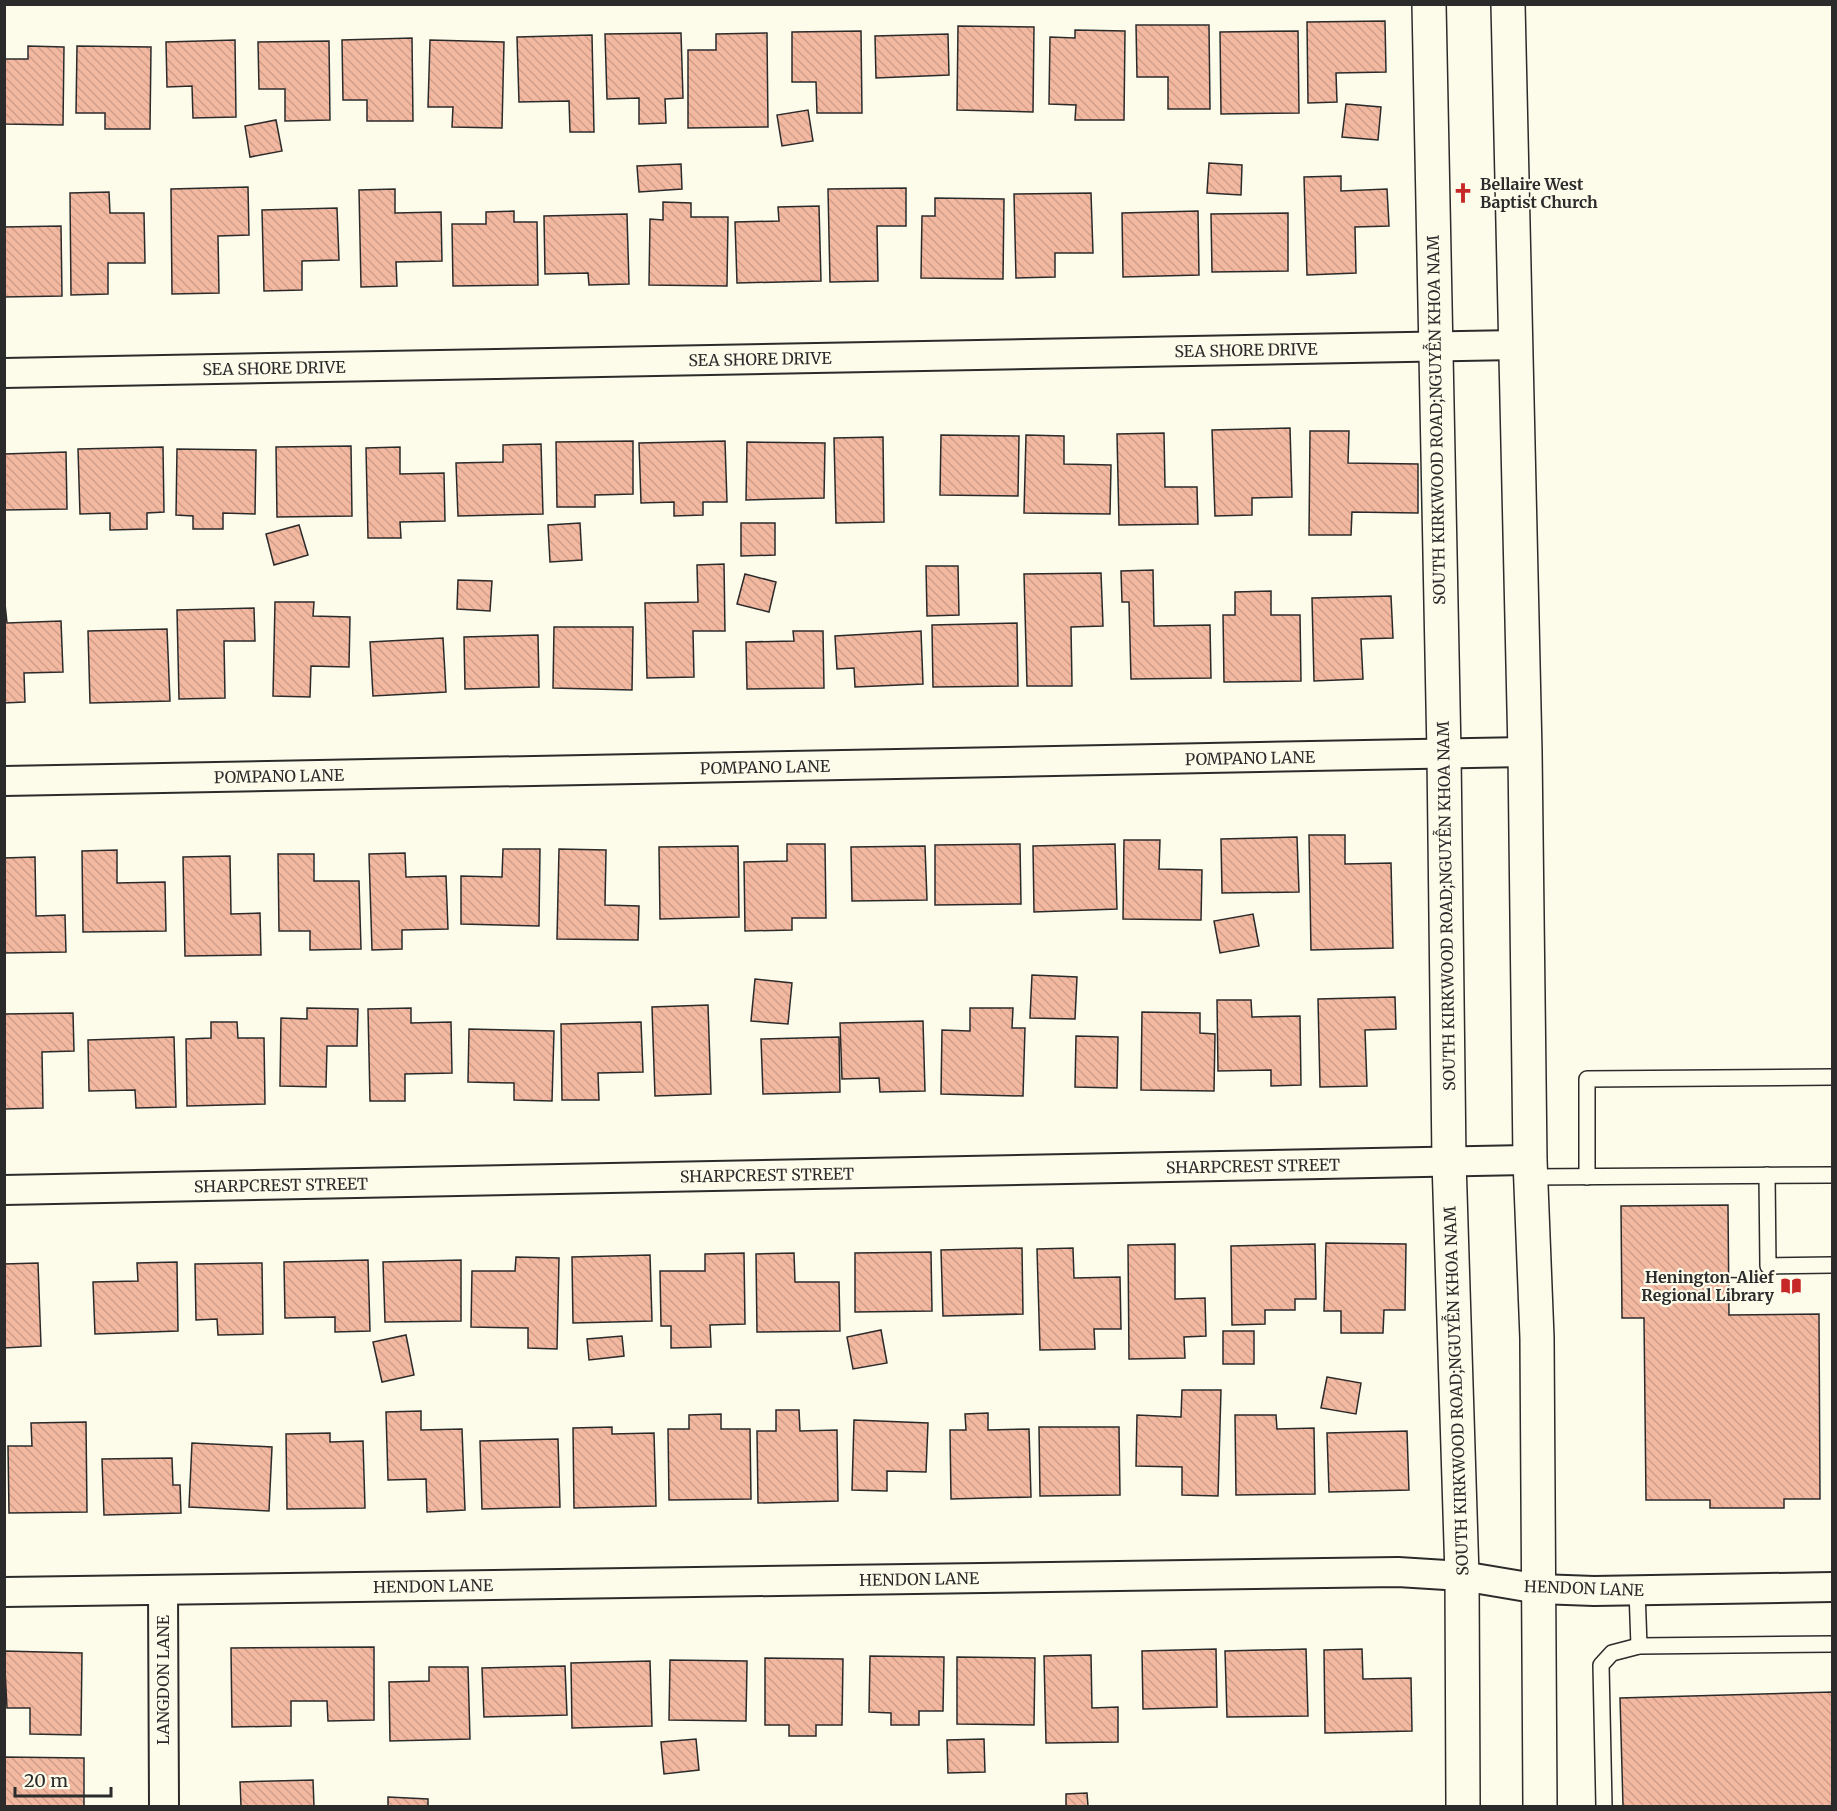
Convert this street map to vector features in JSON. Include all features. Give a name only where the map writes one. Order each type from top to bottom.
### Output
[{"type":"main road","name":"SOUTH KIRKWOOD ROAD;NGUYỄN KHOA NAM","points":[[1429,4],[1434,347],[1444,754],[1449,1161],[1462,1576],[1463,1806]]},
{"type":"main road","points":[[1508,4],[1524,752],[1530,1169],[1537,1338],[1540,1806]]},
{"type":"street","name":"SEA SHORE DRIVE","points":[[4,373],[1516,345]]},
{"type":"street","name":"POMPANO LANE","points":[[4,781],[1524,752]]},
{"type":"street","name":"SHARPCREST STREET","points":[[4,1190],[1449,1161],[1530,1169]]},
{"type":"street","name":"HENDON LANE","points":[[4,1592],[1398,1572],[1462,1576],[1539,1589],[1833,1587]]},
{"type":"street","name":"LANGDON LANE","points":[[163,1590],[165,1806]]},
{"type":"lane","points":[[1587,1177],[1587,1079],[1833,1077]]},
{"type":"lane","points":[[1530,1169],[1587,1177],[1833,1175]]},
{"type":"lane","points":[[1767,1175],[1768,1266],[1833,1265]]},
{"type":"lane","points":[[1637,1590],[1639,1646]]},
{"type":"lane","points":[[1604,1806],[1602,1665],[1612,1653],[1639,1646],[1833,1644]]},
{"type":"building","points":[[1385,21],[1386,72],[1336,73],[1337,102],[1308,103],[1307,22]]},
{"type":"building","points":[[1136,25],[1209,25],[1210,109],[1168,109],[1168,77],[1137,77]]},
{"type":"building","points":[[958,26],[1034,27],[1033,112],[957,110]]},
{"type":"building","points":[[1075,30],[1125,31],[1124,120],[1075,120],[1076,105],[1049,104],[1050,37],[1075,38]]},
{"type":"building","points":[[861,31],[862,113],[817,113],[816,82],[792,82],[792,32]]},
{"type":"building","points":[[1298,31],[1299,113],[1221,114],[1220,32]]},
{"type":"building","points":[[681,33],[683,98],[665,99],[666,123],[639,124],[639,98],[607,99],[605,34]]},
{"type":"building","points":[[767,33],[768,127],[688,128],[688,50],[716,50],[716,34]]},
{"type":"building","points":[[948,34],[949,75],[876,78],[875,36]]},
{"type":"building","points":[[592,35],[594,132],[570,132],[569,101],[519,102],[517,37]]},
{"type":"building","points":[[412,38],[413,121],[367,121],[367,100],[343,100],[342,40]]},
{"type":"building","points":[[235,40],[236,117],[193,118],[192,86],[167,87],[166,42]]},
{"type":"building","points":[[430,40],[504,42],[502,128],[452,127],[453,107],[428,107]]},
{"type":"building","points":[[329,41],[330,120],[285,121],[285,89],[259,89],[258,42]]},
{"type":"building","points":[[28,46],[64,47],[63,125],[4,124],[4,59],[28,59]]},
{"type":"building","points":[[77,46],[151,47],[150,129],[105,129],[105,113],[76,113]]},
{"type":"building","points":[[1346,104],[1381,107],[1378,140],[1342,137]]},
{"type":"building","points":[[808,110],[813,141],[782,146],[777,115]]},
{"type":"building","points":[[276,120],[282,151],[250,157],[245,126]]},
{"type":"building","points":[[1209,163],[1242,165],[1241,195],[1207,193]]},
{"type":"building","points":[[681,164],[682,189],[639,192],[637,166]]},
{"type":"building","points":[[1341,176],[1341,191],[1387,189],[1389,226],[1355,227],[1356,273],[1307,275],[1304,177]]},
{"type":"building","points":[[248,187],[249,235],[218,236],[219,293],[172,294],[171,189]]},
{"type":"building","points":[[906,188],[906,226],[877,226],[878,281],[830,282],[828,189]]},
{"type":"building","points":[[395,189],[395,213],[441,212],[442,261],[396,262],[397,286],[361,287],[359,190]]},
{"type":"building","points":[[109,192],[110,213],[144,213],[145,263],[108,263],[108,294],[71,295],[70,193]]},
{"type":"building","points":[[1091,193],[1093,253],[1055,253],[1055,277],[1016,278],[1014,194]]},
{"type":"building","points":[[935,198],[1004,199],[1003,279],[921,278],[922,216],[935,216]]},
{"type":"building","points":[[663,202],[691,203],[691,217],[728,217],[727,286],[649,285],[650,219],[663,220]]},
{"type":"building","points":[[819,206],[821,281],[737,283],[735,222],[779,221],[778,207]]},
{"type":"building","points":[[337,208],[339,260],[302,261],[302,290],[264,291],[262,210]]},
{"type":"building","points":[[514,211],[514,222],[537,222],[538,285],[453,286],[452,224],[486,224],[486,212]]},
{"type":"building","points":[[1198,211],[1199,275],[1123,277],[1122,213]]},
{"type":"building","points":[[1288,213],[1288,271],[1212,272],[1211,214]]},
{"type":"building","points":[[627,214],[629,284],[589,285],[588,273],[545,274],[544,216]]},
{"type":"building","points":[[61,226],[62,296],[4,297],[4,227]]},
{"type":"building","points":[[1290,428],[1292,497],[1252,498],[1252,515],[1215,516],[1212,430]]},
{"type":"building","points":[[1310,431],[1349,431],[1348,463],[1418,464],[1418,513],[1352,512],[1351,535],[1309,535]]},
{"type":"building","points":[[1164,433],[1165,487],[1197,487],[1198,524],[1119,525],[1117,434]]},
{"type":"building","points":[[941,435],[1019,436],[1018,496],[940,495]]},
{"type":"building","points":[[1026,435],[1064,436],[1064,464],[1111,465],[1110,514],[1024,513]]},
{"type":"building","points":[[883,437],[884,522],[836,523],[834,438]]},
{"type":"building","points":[[633,441],[633,494],[595,495],[595,507],[557,507],[556,442]]},
{"type":"building","points":[[725,441],[727,502],[703,502],[703,515],[674,516],[674,502],[641,503],[639,443]]},
{"type":"building","points":[[747,442],[825,443],[824,498],[746,500]]},
{"type":"building","points":[[541,444],[543,514],[458,516],[456,463],[503,462],[503,445]]},
{"type":"building","points":[[351,446],[352,516],[277,517],[276,447]]},
{"type":"building","points":[[163,447],[164,512],[147,513],[147,529],[110,530],[110,513],[80,514],[78,449]]},
{"type":"building","points":[[400,447],[400,474],[444,473],[445,521],[400,522],[401,538],[368,538],[366,448]]},
{"type":"building","points":[[177,449],[256,450],[255,514],[223,513],[223,529],[193,529],[193,516],[176,515]]},
{"type":"building","points":[[66,452],[67,509],[4,510],[4,454]]},
{"type":"building","points":[[580,523],[582,560],[550,562],[548,525]]},
{"type":"building","points":[[741,523],[775,523],[775,555],[741,556]]},
{"type":"building","points":[[299,525],[308,555],[274,565],[266,534]]},
{"type":"building","points":[[724,564],[725,631],[693,631],[694,677],[647,678],[645,603],[698,602],[697,565]]},
{"type":"building","points":[[926,566],[958,566],[959,615],[927,616]]},
{"type":"building","points":[[1153,570],[1154,626],[1210,625],[1211,678],[1131,679],[1129,602],[1122,602],[1121,571]]},
{"type":"building","points":[[1101,573],[1103,626],[1071,627],[1072,686],[1027,686],[1024,574]]},
{"type":"building","points":[[745,574],[776,582],[769,612],[737,604]]},
{"type":"building","points":[[458,580],[492,581],[490,611],[457,609]]},
{"type":"building","points":[[1271,591],[1271,615],[1300,615],[1301,681],[1224,682],[1223,615],[1235,615],[1235,592]]},
{"type":"building","points":[[4,594],[7,623],[61,621],[63,672],[24,673],[25,702],[4,703]]},
{"type":"building","points":[[1391,596],[1393,638],[1361,639],[1363,679],[1314,681],[1312,598]]},
{"type":"building","points":[[275,602],[314,602],[313,616],[350,617],[349,667],[311,666],[310,697],[273,696]]},
{"type":"building","points":[[254,608],[255,641],[224,641],[225,698],[179,699],[177,610]]},
{"type":"building","points":[[1017,623],[1018,686],[933,687],[932,625]]},
{"type":"building","points":[[554,627],[633,627],[632,690],[553,688]]},
{"type":"building","points":[[167,629],[170,701],[90,703],[88,631]]},
{"type":"building","points":[[793,631],[823,631],[824,688],[747,689],[746,642],[794,641]]},
{"type":"building","points":[[921,631],[923,684],[855,687],[854,668],[837,669],[835,636]]},
{"type":"building","points":[[538,635],[539,687],[465,689],[464,637]]},
{"type":"building","points":[[443,638],[446,692],[373,696],[370,642]]},
{"type":"building","points":[[1309,835],[1345,835],[1345,864],[1391,863],[1393,948],[1311,950]]},
{"type":"building","points":[[1297,837],[1299,892],[1222,893],[1221,839]]},
{"type":"building","points":[[1124,840],[1160,840],[1159,869],[1202,870],[1201,920],[1123,919]]},
{"type":"building","points":[[787,844],[825,844],[826,918],[792,918],[792,930],[745,931],[744,862],[787,861]]},
{"type":"building","points":[[1020,844],[1021,904],[935,905],[935,845]]},
{"type":"building","points":[[1115,844],[1117,909],[1034,912],[1033,846]]},
{"type":"building","points":[[738,846],[739,917],[660,919],[659,847]]},
{"type":"building","points":[[925,846],[927,900],[852,901],[851,847]]},
{"type":"building","points":[[503,849],[540,849],[539,926],[461,924],[461,876],[502,877]]},
{"type":"building","points":[[559,849],[606,850],[605,905],[639,906],[638,940],[557,939]]},
{"type":"building","points":[[117,850],[117,883],[165,882],[166,931],[83,932],[82,851]]},
{"type":"building","points":[[405,853],[406,877],[446,876],[448,929],[402,930],[402,949],[372,950],[369,854]]},
{"type":"building","points":[[278,854],[314,854],[314,881],[359,881],[361,949],[310,950],[310,931],[279,931]]},
{"type":"building","points":[[230,856],[231,914],[260,913],[261,955],[185,956],[183,857]]},
{"type":"building","points":[[35,857],[36,916],[65,915],[66,952],[4,953],[4,858]]},
{"type":"building","points":[[1253,914],[1259,946],[1220,953],[1214,921]]},
{"type":"building","points":[[1032,975],[1077,977],[1075,1019],[1030,1018]]},
{"type":"building","points":[[755,979],[792,983],[788,1024],[751,1021]]},
{"type":"building","points":[[1395,997],[1396,1029],[1365,1030],[1367,1086],[1320,1087],[1318,999]]},
{"type":"building","points":[[1217,1000],[1251,1000],[1252,1017],[1300,1016],[1301,1085],[1271,1086],[1271,1070],[1218,1071]]},
{"type":"building","points":[[708,1005],[711,1094],[655,1096],[652,1007]]},
{"type":"building","points":[[307,1008],[358,1009],[357,1046],[327,1046],[326,1087],[280,1086],[281,1018],[307,1019]]},
{"type":"building","points":[[411,1008],[411,1023],[451,1022],[452,1073],[405,1074],[405,1101],[370,1101],[368,1009]]},
{"type":"building","points":[[970,1008],[1013,1008],[1012,1028],[1025,1028],[1023,1096],[941,1094],[942,1030],[970,1031]]},
{"type":"building","points":[[1142,1012],[1200,1013],[1200,1033],[1215,1034],[1214,1091],[1141,1090]]},
{"type":"building","points":[[73,1013],[74,1051],[42,1052],[43,1108],[4,1109],[4,1014]]},
{"type":"building","points":[[923,1021],[925,1091],[880,1092],[879,1078],[842,1079],[840,1023]]},
{"type":"building","points":[[211,1022],[237,1022],[238,1038],[264,1038],[265,1104],[187,1106],[186,1039],[211,1038]]},
{"type":"building","points":[[641,1022],[643,1072],[598,1073],[599,1100],[562,1100],[561,1024]]},
{"type":"building","points":[[469,1029],[554,1031],[552,1101],[514,1100],[514,1083],[468,1082]]},
{"type":"building","points":[[1076,1036],[1118,1037],[1117,1088],[1075,1087]]},
{"type":"building","points":[[174,1037],[176,1107],[136,1108],[135,1090],[89,1091],[88,1040]]},
{"type":"building","points":[[839,1037],[840,1092],[763,1094],[761,1039]]},
{"type":"building","points":[[1728,1205],[1729,1315],[1819,1314],[1820,1499],[1784,1499],[1784,1508],[1710,1508],[1710,1500],[1646,1500],[1644,1318],[1622,1318],[1621,1206]]},
{"type":"building","points":[[1326,1243],[1406,1244],[1405,1310],[1384,1310],[1383,1333],[1341,1333],[1341,1311],[1324,1311]]},
{"type":"building","points":[[1175,1244],[1175,1299],[1205,1298],[1206,1336],[1184,1337],[1185,1358],[1129,1359],[1128,1245]]},
{"type":"building","points":[[1315,1244],[1316,1299],[1295,1299],[1295,1310],[1265,1310],[1265,1324],[1232,1325],[1231,1246]]},
{"type":"building","points":[[1022,1248],[1023,1314],[943,1316],[941,1250]]},
{"type":"building","points":[[1073,1248],[1074,1278],[1120,1277],[1121,1329],[1094,1329],[1095,1349],[1040,1350],[1037,1249]]},
{"type":"building","points":[[931,1252],[932,1311],[855,1312],[855,1253]]},
{"type":"building","points":[[744,1253],[745,1324],[710,1325],[711,1347],[671,1348],[671,1326],[661,1326],[660,1271],[705,1271],[705,1254]]},
{"type":"building","points":[[794,1253],[795,1282],[839,1282],[840,1331],[757,1332],[756,1254]]},
{"type":"building","points":[[650,1255],[652,1321],[573,1323],[572,1257]]},
{"type":"building","points":[[516,1257],[559,1258],[557,1349],[528,1348],[528,1328],[471,1327],[472,1271],[515,1271]]},
{"type":"building","points":[[368,1260],[370,1331],[335,1332],[335,1317],[285,1318],[284,1262]]},
{"type":"building","points":[[461,1260],[461,1321],[385,1322],[383,1262]]},
{"type":"building","points":[[177,1262],[178,1331],[95,1334],[93,1282],[138,1281],[137,1263]]},
{"type":"building","points":[[38,1263],[41,1346],[4,1348],[4,1264]]},
{"type":"building","points":[[262,1263],[263,1334],[218,1335],[217,1319],[196,1320],[195,1264]]},
{"type":"building","points":[[881,1330],[887,1363],[853,1369],[847,1337]]},
{"type":"building","points":[[1223,1331],[1254,1331],[1254,1364],[1223,1364]]},
{"type":"building","points":[[406,1335],[414,1375],[382,1382],[373,1342]]},
{"type":"building","points":[[622,1336],[624,1356],[589,1360],[587,1339]]},
{"type":"building","points":[[1327,1377],[1361,1383],[1356,1414],[1321,1408]]},
{"type":"building","points":[[1182,1390],[1221,1390],[1218,1496],[1182,1495],[1182,1467],[1136,1466],[1137,1415],[1181,1417]]},
{"type":"building","points":[[776,1410],[799,1410],[800,1431],[837,1430],[838,1501],[758,1503],[757,1431],[776,1431]]},
{"type":"building","points":[[421,1411],[421,1430],[462,1429],[465,1510],[427,1512],[426,1479],[388,1480],[386,1412]]},
{"type":"building","points":[[988,1413],[988,1430],[1029,1429],[1031,1497],[951,1499],[950,1430],[966,1430],[965,1414]]},
{"type":"building","points":[[721,1414],[721,1429],[750,1429],[751,1499],[669,1500],[668,1429],[689,1429],[689,1415]]},
{"type":"building","points":[[1235,1415],[1276,1415],[1277,1429],[1314,1428],[1315,1494],[1236,1495]]},
{"type":"building","points":[[854,1420],[928,1423],[926,1472],[887,1471],[887,1491],[852,1490]]},
{"type":"building","points":[[86,1422],[87,1512],[9,1513],[8,1446],[32,1446],[31,1423]]},
{"type":"building","points":[[612,1427],[612,1434],[654,1433],[656,1506],[574,1508],[573,1428]]},
{"type":"building","points":[[1039,1427],[1119,1427],[1120,1495],[1040,1496]]},
{"type":"building","points":[[1407,1431],[1409,1490],[1329,1492],[1327,1433]]},
{"type":"building","points":[[330,1433],[330,1442],[363,1441],[365,1508],[287,1509],[286,1434]]},
{"type":"building","points":[[558,1439],[560,1507],[482,1509],[480,1441]]},
{"type":"building","points":[[192,1443],[272,1447],[269,1511],[189,1507]]},
{"type":"building","points":[[172,1458],[173,1485],[180,1485],[181,1513],[104,1515],[102,1459]]},
{"type":"building","points":[[374,1647],[374,1720],[328,1721],[327,1701],[291,1701],[291,1726],[232,1727],[231,1648]]},
{"type":"building","points":[[1216,1649],[1217,1707],[1143,1709],[1142,1651]]},
{"type":"building","points":[[1306,1649],[1308,1716],[1227,1717],[1225,1651]]},
{"type":"building","points":[[1362,1649],[1363,1679],[1411,1678],[1412,1731],[1325,1733],[1324,1650]]},
{"type":"building","points":[[4,1651],[82,1653],[81,1735],[30,1734],[30,1708],[7,1708]]},
{"type":"building","points":[[1091,1655],[1092,1708],[1118,1707],[1118,1742],[1046,1743],[1044,1656]]},
{"type":"building","points":[[870,1656],[944,1657],[943,1711],[919,1711],[919,1725],[891,1725],[891,1713],[869,1712]]},
{"type":"building","points":[[957,1657],[1035,1658],[1034,1725],[957,1724]]},
{"type":"building","points":[[765,1658],[843,1659],[842,1725],[816,1725],[816,1736],[789,1736],[789,1725],[765,1725]]},
{"type":"building","points":[[670,1660],[747,1661],[746,1721],[669,1720]]},
{"type":"building","points":[[650,1661],[652,1726],[572,1728],[571,1663]]},
{"type":"building","points":[[565,1666],[567,1715],[484,1717],[482,1668]]},
{"type":"building","points":[[429,1667],[468,1667],[470,1739],[390,1741],[389,1682],[429,1681]]},
{"type":"building","points":[[1832,1692],[1832,1806],[1623,1806],[1620,1698]]},
{"type":"building","points":[[696,1739],[699,1770],[664,1774],[661,1742]]},
{"type":"building","points":[[984,1739],[985,1772],[948,1773],[947,1740]]},
{"type":"building","points":[[4,1757],[84,1758],[84,1806],[4,1806]]},
{"type":"building","points":[[313,1780],[314,1806],[241,1806],[240,1782]]},
{"type":"building","points":[[1087,1793],[1088,1806],[1066,1806],[1066,1794]]},
{"type":"building","points":[[388,1797],[428,1799],[428,1806],[388,1806]]},
{"type":"place","name":"Bellaire West Baptist Church","points":[[1463,193]]},
{"type":"place","name":"Henington-Alief Regional Library","points":[[1791,1286]]}]
